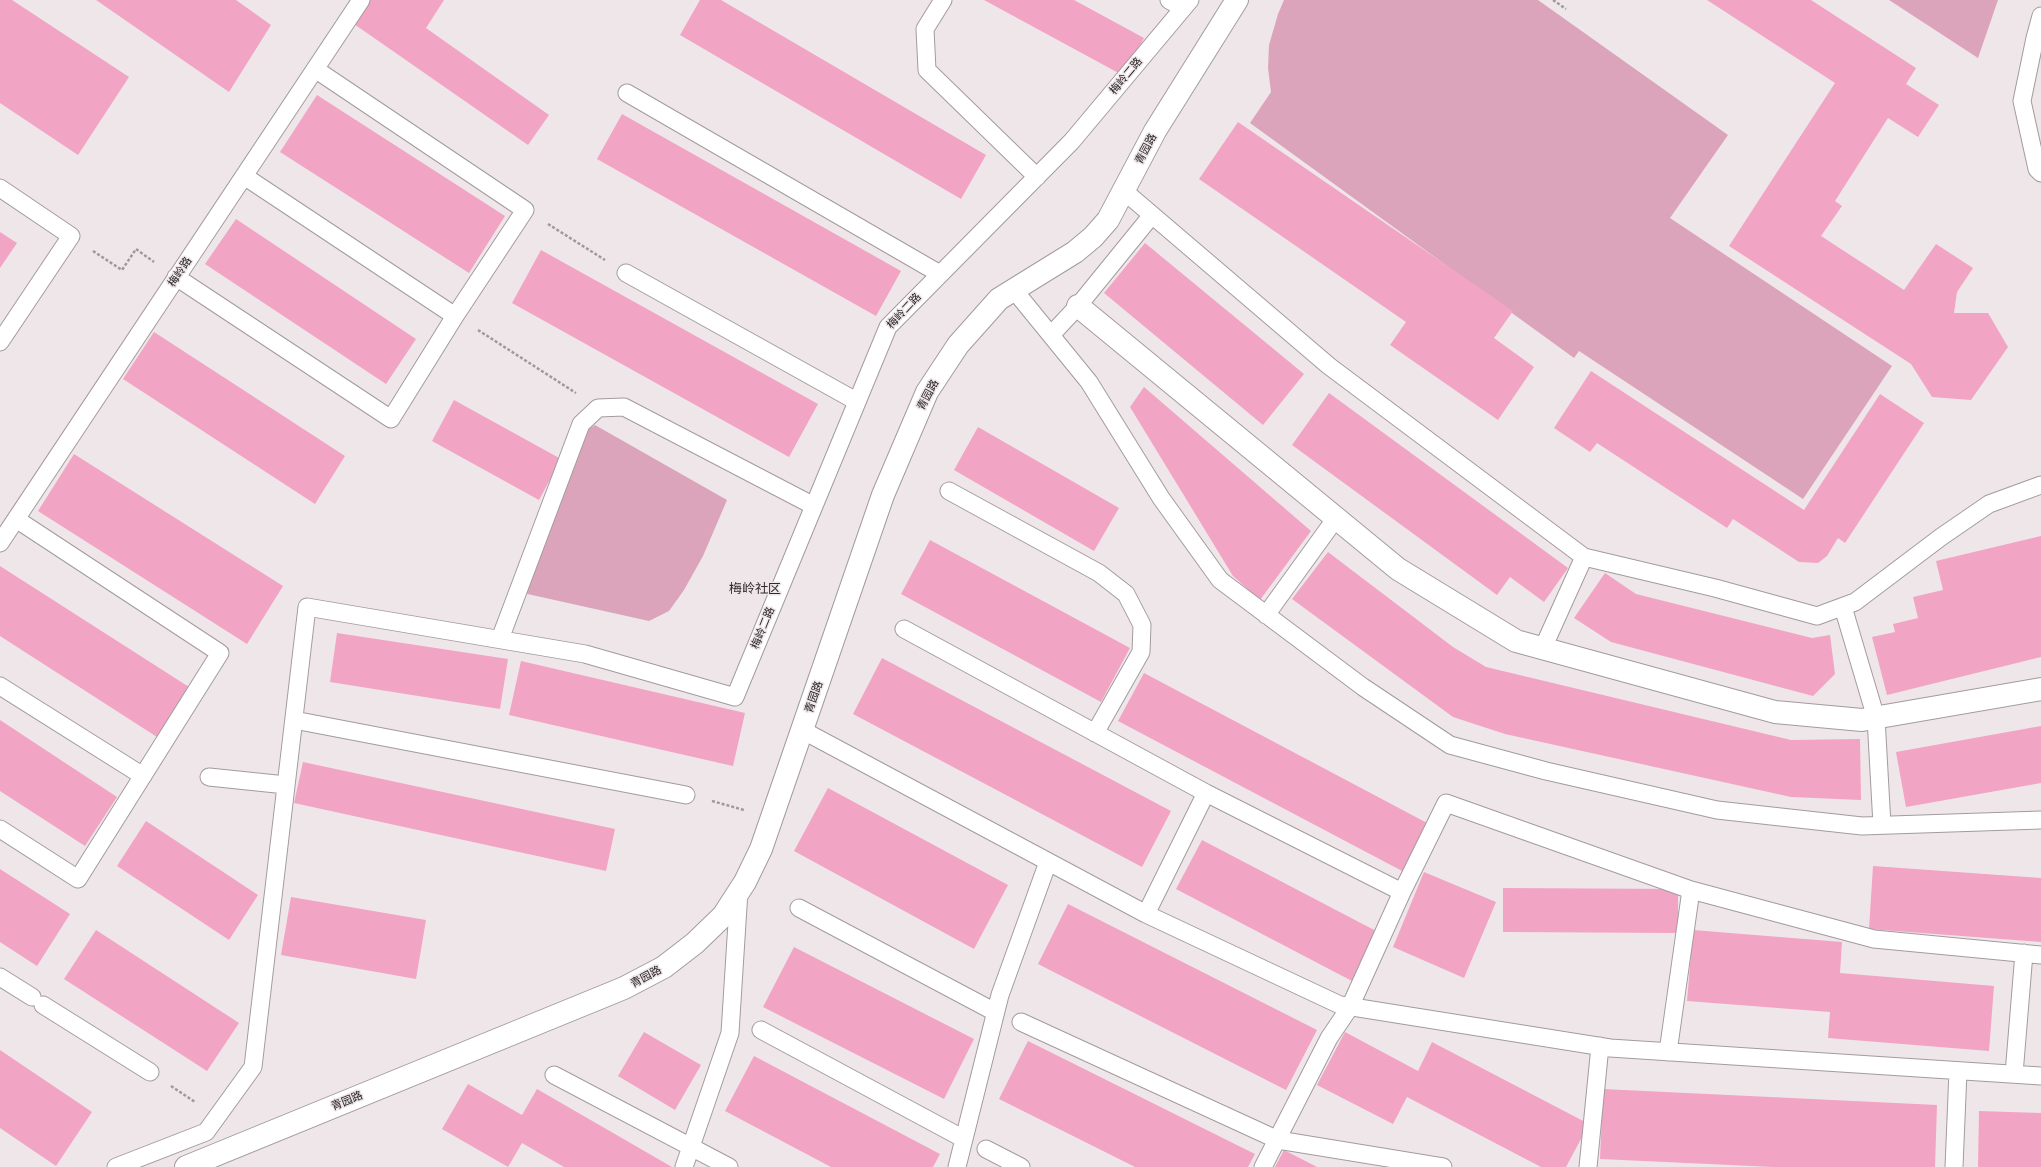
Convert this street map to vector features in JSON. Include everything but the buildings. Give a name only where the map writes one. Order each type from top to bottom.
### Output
[{"type":"street","name":"青园路","points":[[186,1167],[624,988],[664,967],[695,943],[723,916],[739,891],[761,849],[883,495],[927,392],[958,345],[999,299],[1075,252],[1093,237],[1108,220],[1155,131],[1237,0]]},
{"type":"street","points":[[1078,306],[1398,569],[1516,641],[1775,712],[1862,720],[2041,689]]},
{"type":"lane","name":"梅岭路","points":[[0,544],[361,0]]},
{"type":"lane","points":[[943,0],[925,29],[927,70],[1037,177]]},
{"type":"lane","name":"梅岭二路","points":[[500,639],[585,654],[735,697],[888,327],[1072,141],[1181,3]]},
{"type":"lane","points":[[2041,16],[2022,102],[2037,170],[2041,173]]},
{"type":"lane","points":[[176,277],[391,419],[455,316],[525,210],[315,69]]},
{"type":"lane","points":[[627,93],[940,274]]},
{"type":"lane","points":[[244,176],[455,316]]},
{"type":"lane","points":[[0,188],[71,236],[0,342]]},
{"type":"lane","points":[[1124,191],[1329,366],[1584,557],[1715,588],[1817,616],[1855,602],[1941,537],[1989,504],[2041,485]]},
{"type":"lane","points":[[1051,336],[1078,306],[1152,215]]},
{"type":"lane","points":[[626,273],[856,402]]},
{"type":"lane","points":[[1014,290],[1089,382],[1161,498],[1220,580],[1363,687],[1450,745],[1546,771],[1717,810],[1862,826],[2041,820]]},
{"type":"lane","points":[[116,1167],[206,1132],[254,1067],[307,608],[500,639],[581,424],[598,408],[624,407],[814,506]]},
{"type":"lane","points":[[949,491],[1099,573],[1126,594],[1142,625],[1141,652],[1095,733]]},
{"type":"lane","points":[[1266,615],[1336,518]]},
{"type":"lane","points":[[0,829],[78,880],[220,653],[16,519]]},
{"type":"lane","points":[[1543,648],[1584,557]]},
{"type":"lane","points":[[1843,607],[1876,718],[1882,825]]},
{"type":"lane","points":[[904,629],[1206,793],[1402,892]]},
{"type":"lane","points":[[0,686],[143,776]]},
{"type":"lane","points":[[294,720],[686,795]]},
{"type":"lane","points":[[802,730],[1146,914],[1340,1005],[1600,1046],[1668,1052],[2041,1076]]},
{"type":"lane","points":[[209,777],[286,785]]},
{"type":"lane","points":[[1146,914],[1206,793]]},
{"type":"lane","points":[[1263,1167],[1329,1038],[1350,1007],[1402,892],[1446,803],[1691,890],[1874,939],[2033,954],[2014,1074]]},
{"type":"lane","points":[[956,1167],[995,1012],[1048,862]]},
{"type":"lane","points":[[1668,1052],[1691,890]]},
{"type":"lane","points":[[684,1167],[730,1033],[739,891]]},
{"type":"lane","points":[[799,908],[995,1012]]},
{"type":"lane","points":[[0,977],[150,1072]]},
{"type":"lane","points":[[1022,1022],[1278,1140],[1443,1167]]},
{"type":"lane","points":[[761,1030],[964,1139]]},
{"type":"lane","points":[[1588,1167],[1600,1046]]},
{"type":"lane","points":[[1954,1167],[1958,1071]]},
{"type":"lane","points":[[554,1075],[729,1167]]},
{"type":"lane","points":[[986,1149],[1021,1167]]},
{"type":"path","points":[[1552,0],[1566,9]]},
{"type":"path","points":[[525,210],[626,273]]},
{"type":"path","points":[[71,236],[122,270],[136,250],[176,277]]},
{"type":"path","points":[[455,316],[598,408]]},
{"type":"path","points":[[686,795],[772,817]]},
{"type":"path","points":[[150,1072],[217,1116]]},
{"type":"shaded area","points":[[1284,0],[1538,0],[1728,135],[1670,218],[1892,366],[1803,499],[1579,351],[1574,358],[1250,123],[1271,92],[1268,68],[1269,45],[1278,14]]},
{"type":"shaded area","points":[[1889,0],[1998,0],[1978,58]]},
{"type":"shaded area","points":[[595,425],[727,500],[703,556],[684,590],[669,611],[649,621],[523,593],[584,432]]},
{"type":"district","name":"梅岭社区","points":[[755,589]]}]
